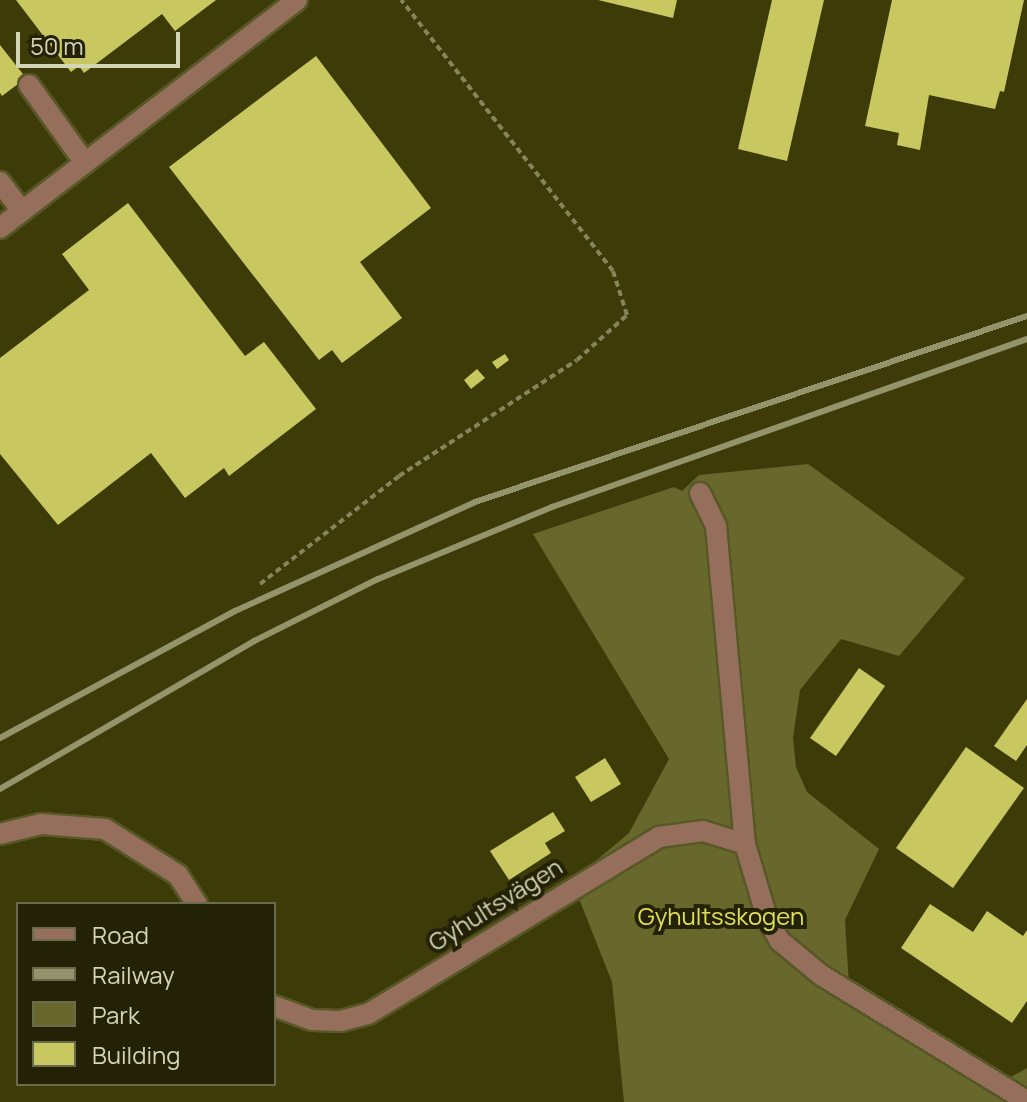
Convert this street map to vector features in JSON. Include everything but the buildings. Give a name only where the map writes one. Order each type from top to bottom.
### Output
[{"type":"street","points":[[0,228],[297,0]]},
{"type":"street","points":[[29,85],[85,163]]},
{"type":"street","points":[[0,182],[22,211]]},
{"type":"street","points":[[700,493],[716,526],[745,844],[754,889],[780,941],[821,975],[1027,1101]]},
{"type":"street","points":[[0,834],[41,824],[105,829],[153,855],[178,875],[196,902]]},
{"type":"street","name":"Gyhultsvägen","points":[[276,1007],[312,1020],[341,1021],[368,1014],[631,849],[683,830],[745,844]]},
{"type":"path","points":[[260,584],[399,476],[577,360],[627,315],[613,271],[401,0]]},
{"type":"green space","name":"Gyhultsskogen","points":[[808,464],[965,578],[899,656],[841,639],[800,690],[793,738],[796,767],[807,792],[879,849],[845,920],[849,985],[1002,1082],[1027,1068],[1027,1102],[624,1102],[612,982],[572,881],[629,833],[669,759],[533,534],[674,487],[682,491],[699,475]]},
{"type":"railway","points":[[0,738],[235,611],[475,502],[1027,316]]},
{"type":"railway","points":[[0,789],[254,641],[378,579],[552,507],[1027,339]]}]
